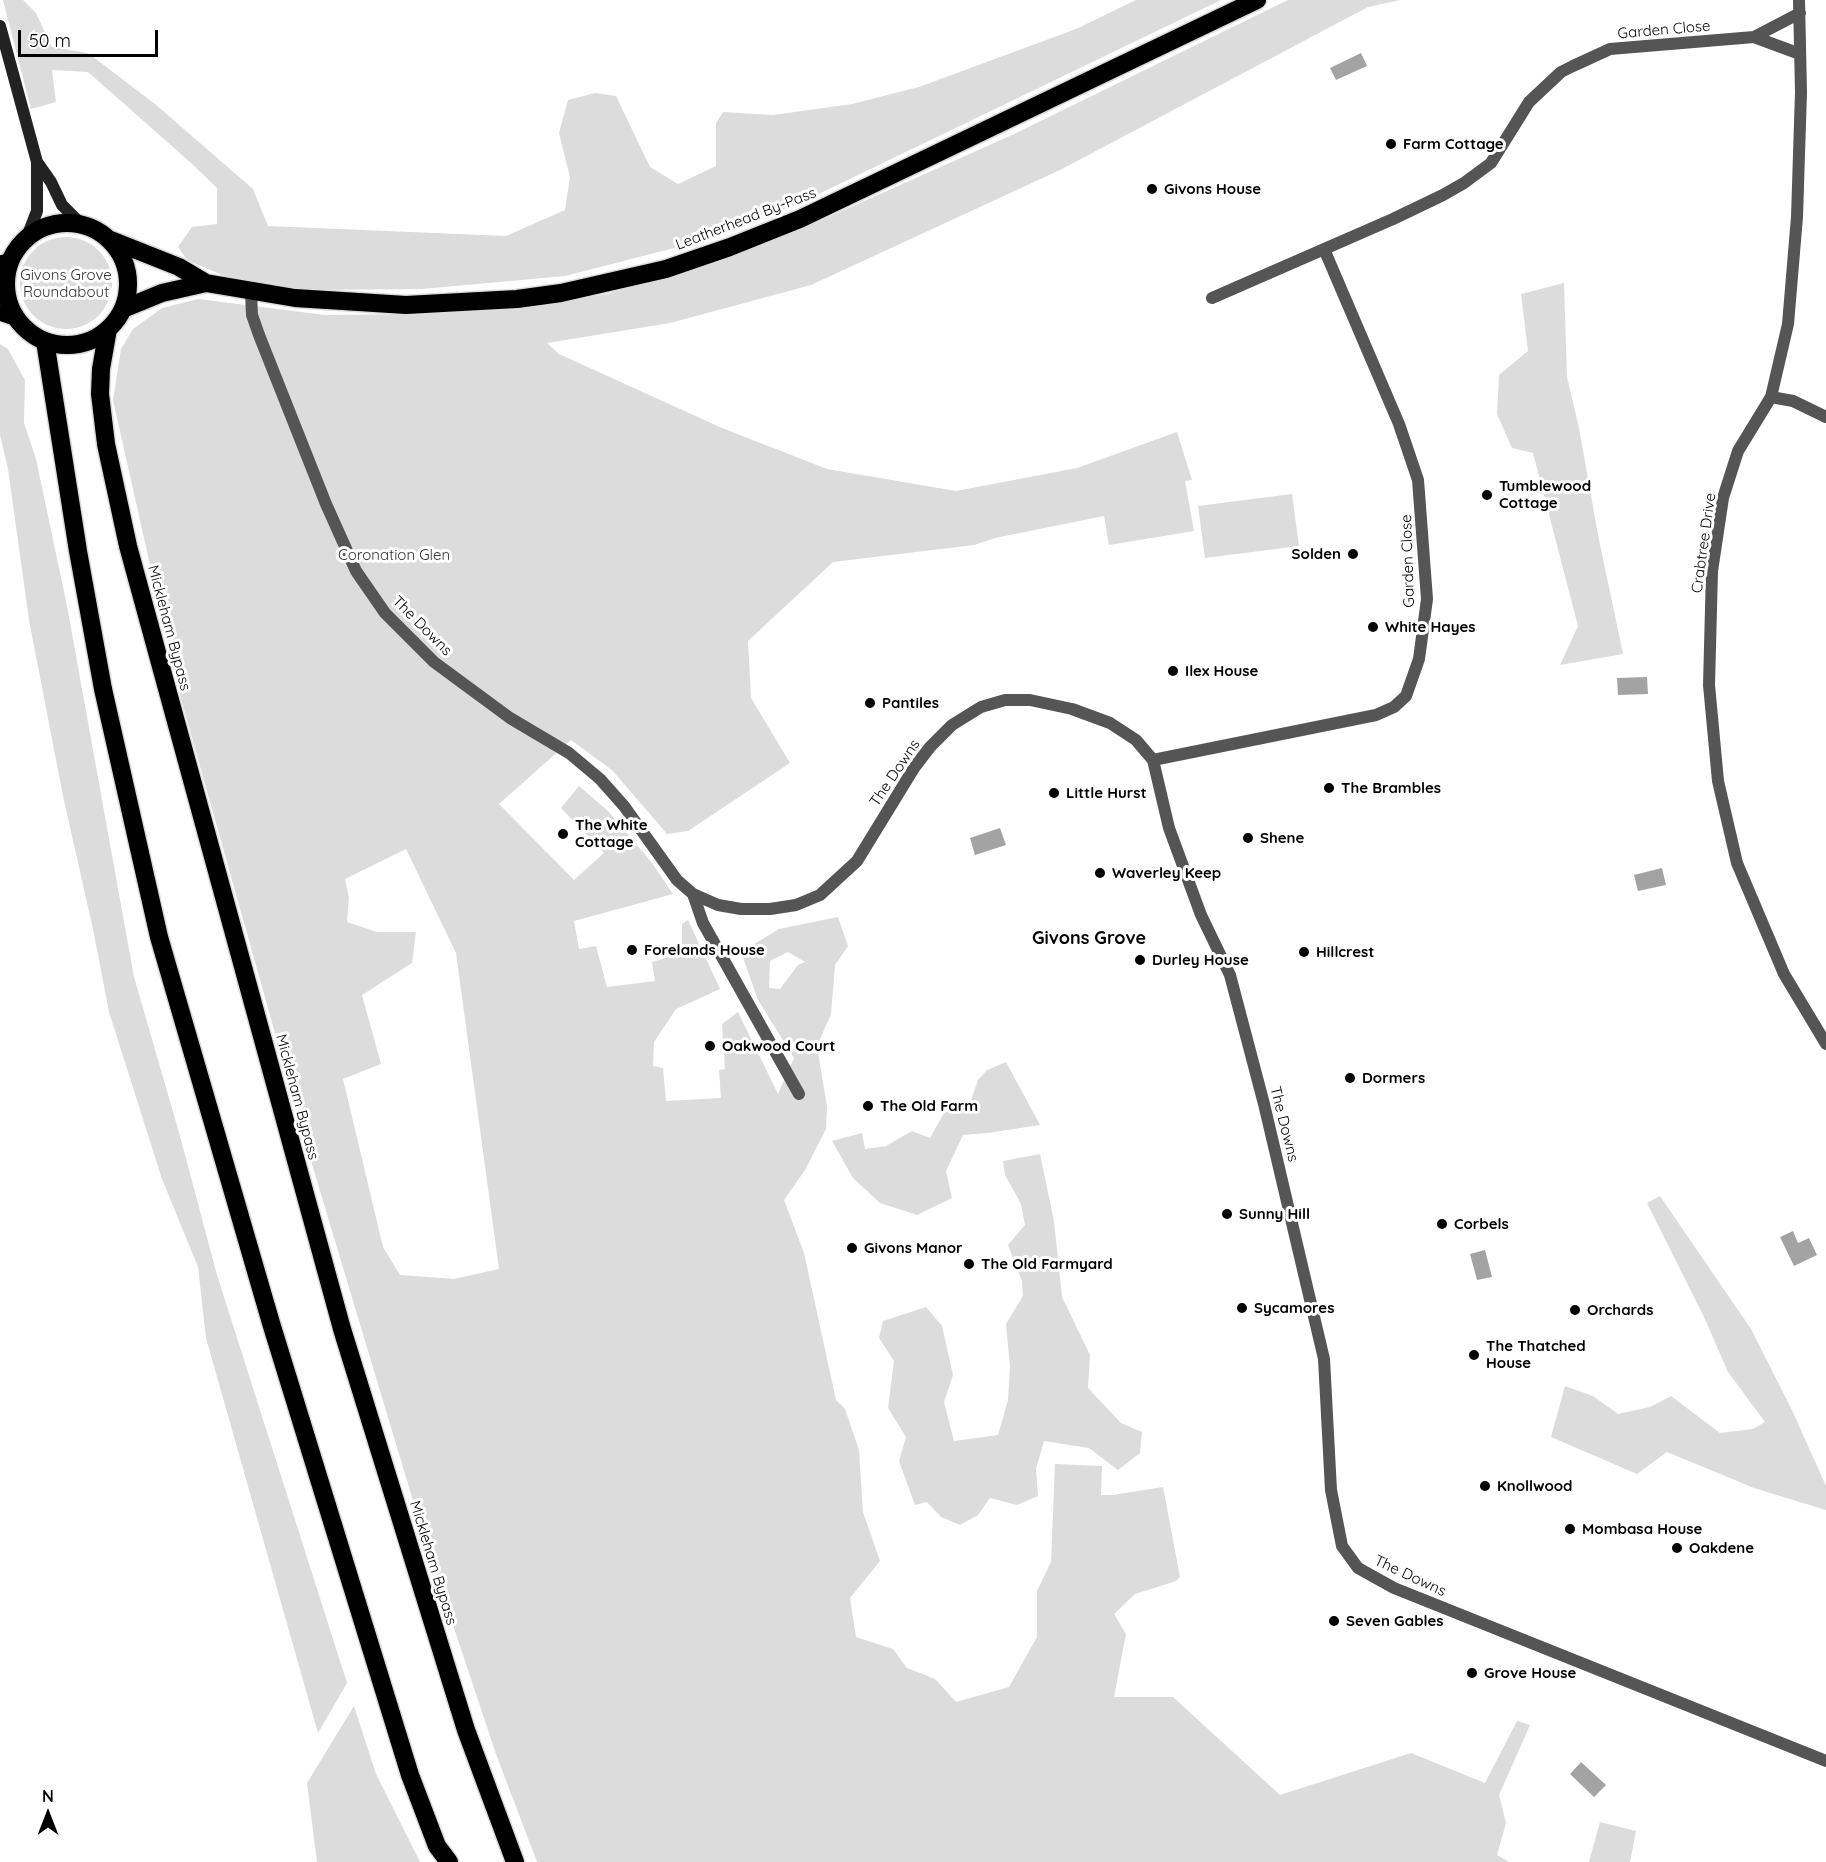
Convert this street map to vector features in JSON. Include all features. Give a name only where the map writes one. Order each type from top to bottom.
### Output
[{"type":"highway","name":"Leatherhead By-Pass","points":[[111,240],[179,267],[206,283],[250,292],[342,303],[406,305],[461,303],[561,293],[666,269],[800,219],[1257,0]]},
{"type":"highway","points":[[63,223],[82,225],[96,230],[111,240],[126,268],[128,288],[123,309],[108,329],[78,344],[62,345],[45,341],[30,332],[17,319],[8,301],[5,262],[27,237],[44,227],[63,223]]},
{"type":"highway","name":"Leatherhead By-Pass","points":[[123,309],[162,293],[206,283]]},
{"type":"highway","name":"Mickleham Bypass","points":[[108,329],[101,369],[100,394],[106,444],[128,546],[342,1329],[466,1730],[515,1862]]},
{"type":"highway","points":[[45,341],[78,551],[103,689],[159,937],[272,1323],[410,1775],[437,1846],[449,1862]]},
{"type":"main road","points":[[0,27],[37,162],[37,211],[27,237]]},
{"type":"main road","points":[[37,162],[51,182],[62,205],[82,225]]},
{"type":"main road","points":[[0,313],[17,319]]},
{"type":"street","name":"Garden Close","points":[[1754,37],[1800,6]]},
{"type":"street","name":"Crabtree Drive","points":[[1800,6],[1801,92],[1797,233],[1788,324],[1771,397],[1738,451],[1723,498],[1712,571],[1708,685],[1719,781],[1737,863],[1784,974],[1826,1044]]},
{"type":"street","name":"Garden Close","points":[[1212,298],[1443,195],[1472,177],[1491,163],[1529,102],[1561,72],[1610,49],[1754,37],[1800,54]]},
{"type":"street","name":"Garden Close","points":[[1153,760],[1376,715],[1394,707],[1406,696],[1419,659],[1427,599],[1418,480],[1399,424],[1324,249]]},
{"type":"street","name":"The Downs","points":[[250,292],[252,315],[259,335],[326,504],[356,571],[386,613],[434,662],[510,718],[569,753],[600,779],[624,806],[677,880],[693,894],[718,905],[741,909],[770,909],[796,905],[820,894],[857,861],[914,768],[930,747],[952,725],[981,708],[1005,700],[1030,700],[1072,709],[1110,723],[1136,740],[1153,760],[1169,828],[1201,915],[1230,975],[1283,1180],[1324,1359],[1331,1490],[1342,1546],[1358,1568],[1394,1588],[1826,1761]]},
{"type":"street","points":[[1771,397],[1793,401],[1826,417]]},
{"type":"street","name":"The Downs","points":[[693,894],[703,923],[798,1094]]},
{"type":"green space","points":[[3,0],[23,0],[36,13],[52,47],[88,53],[155,104],[253,189],[268,226],[506,236],[565,210],[570,177],[559,133],[568,100],[595,93],[616,96],[650,167],[678,184],[716,166],[716,123],[723,112],[773,115],[852,104],[919,87],[1076,29],[1136,0],[1221,0],[800,203],[682,246],[565,276],[422,289],[313,290],[236,281],[187,260],[178,247],[192,227],[217,224],[217,188],[88,72],[52,70],[56,102],[31,109]]},
{"type":"green space","name":"Coronation Glen","points":[[1288,0],[1400,0],[1368,7],[1060,170],[811,285],[670,323],[547,343],[559,354],[722,428],[827,469],[956,491],[1077,468],[1177,432],[1192,480],[1185,481],[1194,531],[1109,545],[1104,516],[995,538],[974,545],[833,562],[748,641],[751,698],[790,763],[688,831],[667,834],[612,770],[571,740],[499,804],[574,880],[604,853],[561,808],[579,786],[608,811],[652,863],[673,894],[574,921],[579,949],[596,946],[607,987],[655,981],[652,962],[682,953],[682,924],[688,920],[720,989],[676,1009],[654,1042],[653,1066],[663,1068],[666,1101],[721,1098],[719,1070],[725,1069],[722,1024],[738,1012],[778,1094],[794,1058],[758,1000],[741,952],[779,929],[838,917],[848,946],[835,965],[831,1014],[817,1046],[827,1107],[826,1129],[805,1170],[784,1200],[804,1253],[836,1400],[845,1409],[859,1450],[863,1512],[880,1561],[850,1598],[856,1637],[893,1649],[907,1668],[935,1679],[956,1702],[1009,1687],[1037,1637],[1037,1591],[1051,1562],[1055,1464],[1102,1466],[1101,1495],[1163,1487],[1180,1577],[1176,1581],[1135,1594],[1114,1614],[1126,1634],[1114,1697],[1173,1697],[1280,1795],[1411,1753],[1485,1783],[1517,1721],[1530,1725],[1499,1795],[1506,1823],[1497,1855],[1509,1862],[537,1862],[496,1754],[426,1544],[311,1161],[176,681],[113,400],[121,349],[133,329],[162,308],[198,299],[325,315],[423,314],[513,308],[607,294],[709,264],[795,232],[1012,135]],"holes":[[[406,849],[456,953],[499,1269],[454,1279],[400,1275],[383,1247],[343,1079],[381,1064],[362,995],[412,963],[416,932],[377,932],[347,922],[349,898],[345,879]],[[788,952],[805,962],[798,965],[780,989],[769,988],[770,961]]]},
{"type":"green space","name":"Givons Grove Roundabout","points":[[66,237],[84,241],[98,251],[108,265],[112,283],[108,301],[98,315],[84,325],[66,329],[48,325],[34,315],[24,301],[20,283],[24,265],[34,251],[48,241]]},
{"type":"green space","points":[[1564,283],[1567,377],[1623,654],[1560,665],[1578,626],[1533,453],[1512,448],[1497,414],[1499,375],[1528,351],[1521,294]]},
{"type":"green space","points":[[0,344],[8,349],[25,380],[24,423],[36,459],[67,606],[134,977],[217,1275],[347,1683],[318,1733],[206,1338],[198,1267],[162,1179],[109,1012],[63,796],[29,620],[8,469],[0,435]]},
{"type":"green space","points":[[1292,494],[1299,546],[1205,558],[1198,506]]},
{"type":"green space","points":[[1006,1062],[1040,1125],[963,1135],[946,1171],[952,1198],[917,1215],[880,1203],[853,1178],[832,1141],[862,1133],[865,1149],[886,1146],[912,1131],[930,1138],[944,1113],[969,1106],[978,1080],[987,1070]]},
{"type":"green space","points":[[1040,1154],[1054,1221],[1062,1297],[1090,1355],[1088,1388],[1121,1423],[1142,1432],[1140,1453],[1118,1470],[1089,1448],[1044,1441],[1036,1469],[1038,1496],[1017,1505],[990,1498],[978,1515],[960,1525],[941,1517],[927,1502],[915,1505],[899,1461],[906,1437],[888,1408],[894,1361],[879,1338],[883,1321],[926,1307],[942,1326],[953,1375],[944,1402],[954,1441],[998,1435],[1008,1400],[1010,1367],[1006,1324],[1023,1296],[1022,1281],[1008,1245],[1025,1225],[1021,1204],[1005,1175],[1003,1161]]},
{"type":"green space","points":[[1660,1196],[1751,1329],[1791,1408],[1826,1486],[1826,1510],[1754,1488],[1667,1452],[1637,1474],[1551,1437],[1565,1386],[1593,1396],[1618,1414],[1650,1407],[1671,1396],[1720,1433],[1753,1429],[1765,1422],[1728,1372],[1704,1317],[1647,1203]]},
{"type":"green space","points":[[354,1706],[376,1774],[420,1862],[317,1862],[307,1783]]},
{"type":"green space","points":[[1600,1822],[1636,1831],[1630,1862],[1589,1862]]},
{"type":"shaded area","points":[[1361,53],[1367,66],[1336,80],[1330,68]]},
{"type":"shaded area","points":[[1647,677],[1648,694],[1618,695],[1617,678]]},
{"type":"shaded area","points":[[1000,828],[1006,845],[975,855],[970,838]]},
{"type":"shaded area","points":[[1662,868],[1666,885],[1638,891],[1634,875]]},
{"type":"shaded area","points":[[1793,1231],[1798,1243],[1809,1238],[1817,1255],[1794,1266],[1780,1237]]},
{"type":"shaded area","points":[[1485,1250],[1492,1277],[1477,1280],[1470,1254]]},
{"type":"shaded area","points":[[1581,1762],[1606,1785],[1594,1797],[1570,1774]]},
{"type":"place","name":"Farm Cottage","points":[[1391,144]]},
{"type":"place","name":"Givons House","points":[[1152,189]]},
{"type":"place","name":"Tumblewood Cottage","points":[[1487,495]]},
{"type":"place","name":"Solden","points":[[1353,554]]},
{"type":"place","name":"White Hayes","points":[[1373,627]]},
{"type":"place","name":"Ilex House","points":[[1173,671]]},
{"type":"place","name":"Pantiles","points":[[870,703]]},
{"type":"place","name":"The Brambles","points":[[1329,788]]},
{"type":"place","name":"Little Hurst","points":[[1054,793]]},
{"type":"place","name":"The White Cottage","points":[[563,834]]},
{"type":"place","name":"Shene","points":[[1248,838]]},
{"type":"place","name":"Waverley Keep","points":[[1100,873]]},
{"type":"place","name":"Forelands House","points":[[632,950]]},
{"type":"place","name":"Hillcrest","points":[[1304,952]]},
{"type":"place","name":"Durley House","points":[[1140,960]]},
{"type":"place","name":"Oakwood Court","points":[[710,1046]]},
{"type":"place","name":"Dormers","points":[[1350,1078]]},
{"type":"place","name":"The Old Farm","points":[[868,1106]]},
{"type":"place","name":"Sunny Hill","points":[[1227,1214]]},
{"type":"place","name":"Corbels","points":[[1442,1224]]},
{"type":"place","name":"Givons Manor","points":[[852,1248]]},
{"type":"place","name":"The Old Farmyard","points":[[969,1264]]},
{"type":"place","name":"Sycamores","points":[[1242,1308]]},
{"type":"place","name":"Orchards","points":[[1575,1310]]},
{"type":"place","name":"The Thatched House","points":[[1474,1355]]},
{"type":"place","name":"Knollwood","points":[[1485,1486]]},
{"type":"place","name":"Mombasa House","points":[[1570,1529]]},
{"type":"place","name":"Oakdene","points":[[1677,1548]]},
{"type":"place","name":"Seven Gables","points":[[1334,1621]]},
{"type":"place","name":"Grove House","points":[[1472,1673]]},
{"type":"district","name":"Givons Grove","points":[[1089,939]]}]
